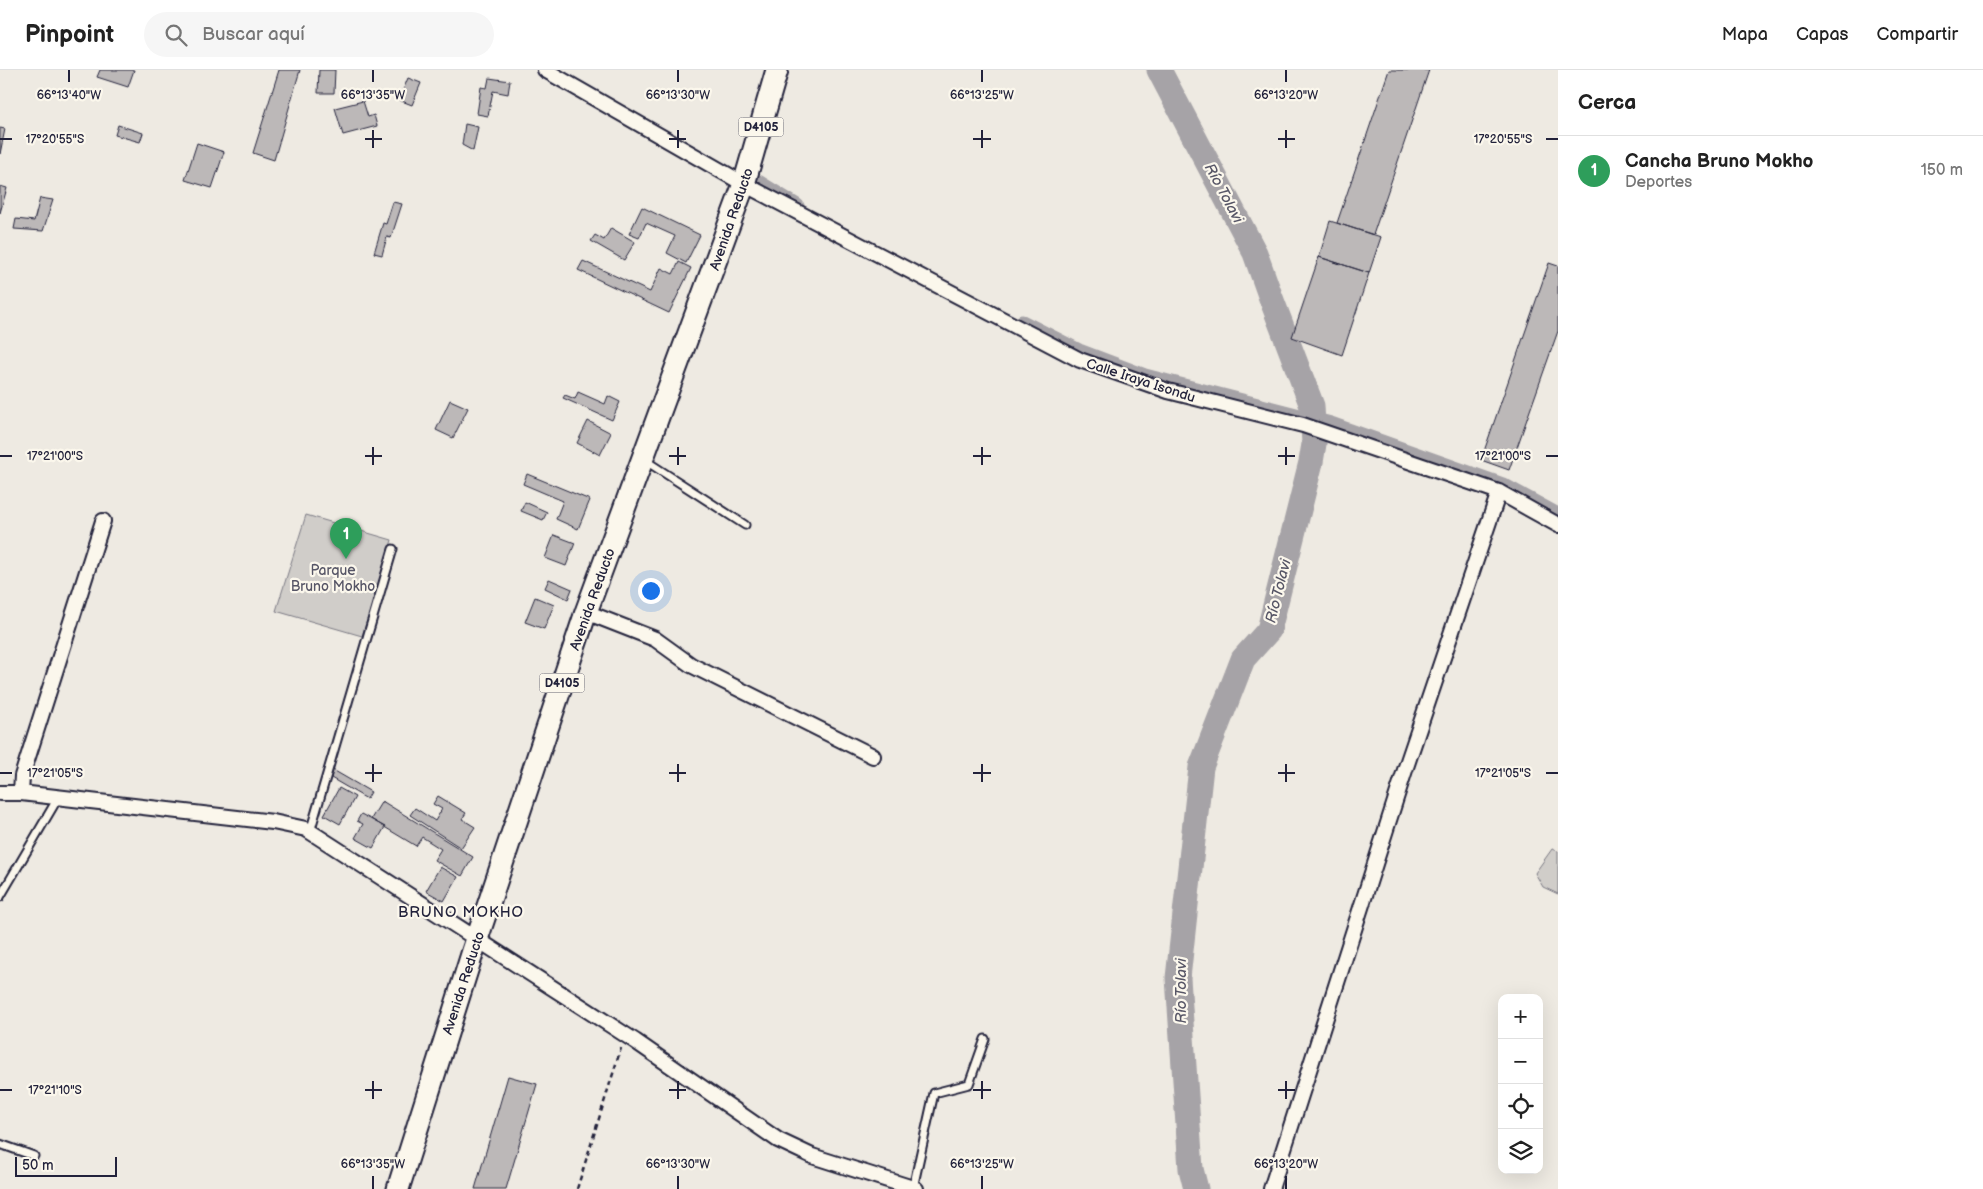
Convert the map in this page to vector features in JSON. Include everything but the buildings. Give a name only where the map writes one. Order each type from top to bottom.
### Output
[{"type":"main road","name":"Avenida Reducto","points":[[398,1189],[477,940],[586,612],[744,184],[777,70]]},
{"type":"street","name":"Calle Iraya Isondu","points":[[544,70],[744,184],[1080,360],[1168,391],[1303,425],[1499,492],[1558,525]]},
{"type":"street","points":[[1271,1189],[1405,770],[1499,492]]},
{"type":"street","points":[[21,793],[22,776],[103,522]]},
{"type":"street","points":[[586,612],[655,638],[691,665],[874,756]]},
{"type":"street","points":[[0,793],[21,793],[273,822],[306,829],[625,1035],[778,1140],[812,1156],[914,1189]]},
{"type":"lane","points":[[643,459],[745,525]]},
{"type":"lane","points":[[310,832],[393,549]]},
{"type":"lane","points":[[0,897],[58,798]]},
{"type":"lane","points":[[914,1189],[934,1093],[970,1084],[985,1039]]},
{"type":"lane","points":[[0,1144],[34,1156]]},
{"type":"path","points":[[576,1189],[625,1035]]},
{"type":"green space","name":"Parque Bruno Mokho","points":[[306,515],[392,540],[362,636],[276,611]]},
{"type":"green space","points":[[1552,849],[1558,851],[1558,894],[1543,887],[1535,873]]},
{"type":"waterway","name":"Río Tolavi","points":[[1159,70],[1255,253],[1312,406],[1314,444],[1269,630],[1243,659],[1201,767],[1178,978],[1191,1169],[1196,1189]]},
{"type":"waterway","points":[[758,182],[797,206]]},
{"type":"waterway","points":[[1022,322],[1079,351],[1145,376],[1331,424],[1503,485],[1558,515]]},
{"type":"place","name":"Cancha Bruno Mokho","points":[[346,559]]},
{"type":"district","name":"BRUNO MOKHO","points":[[461,912]]}]
